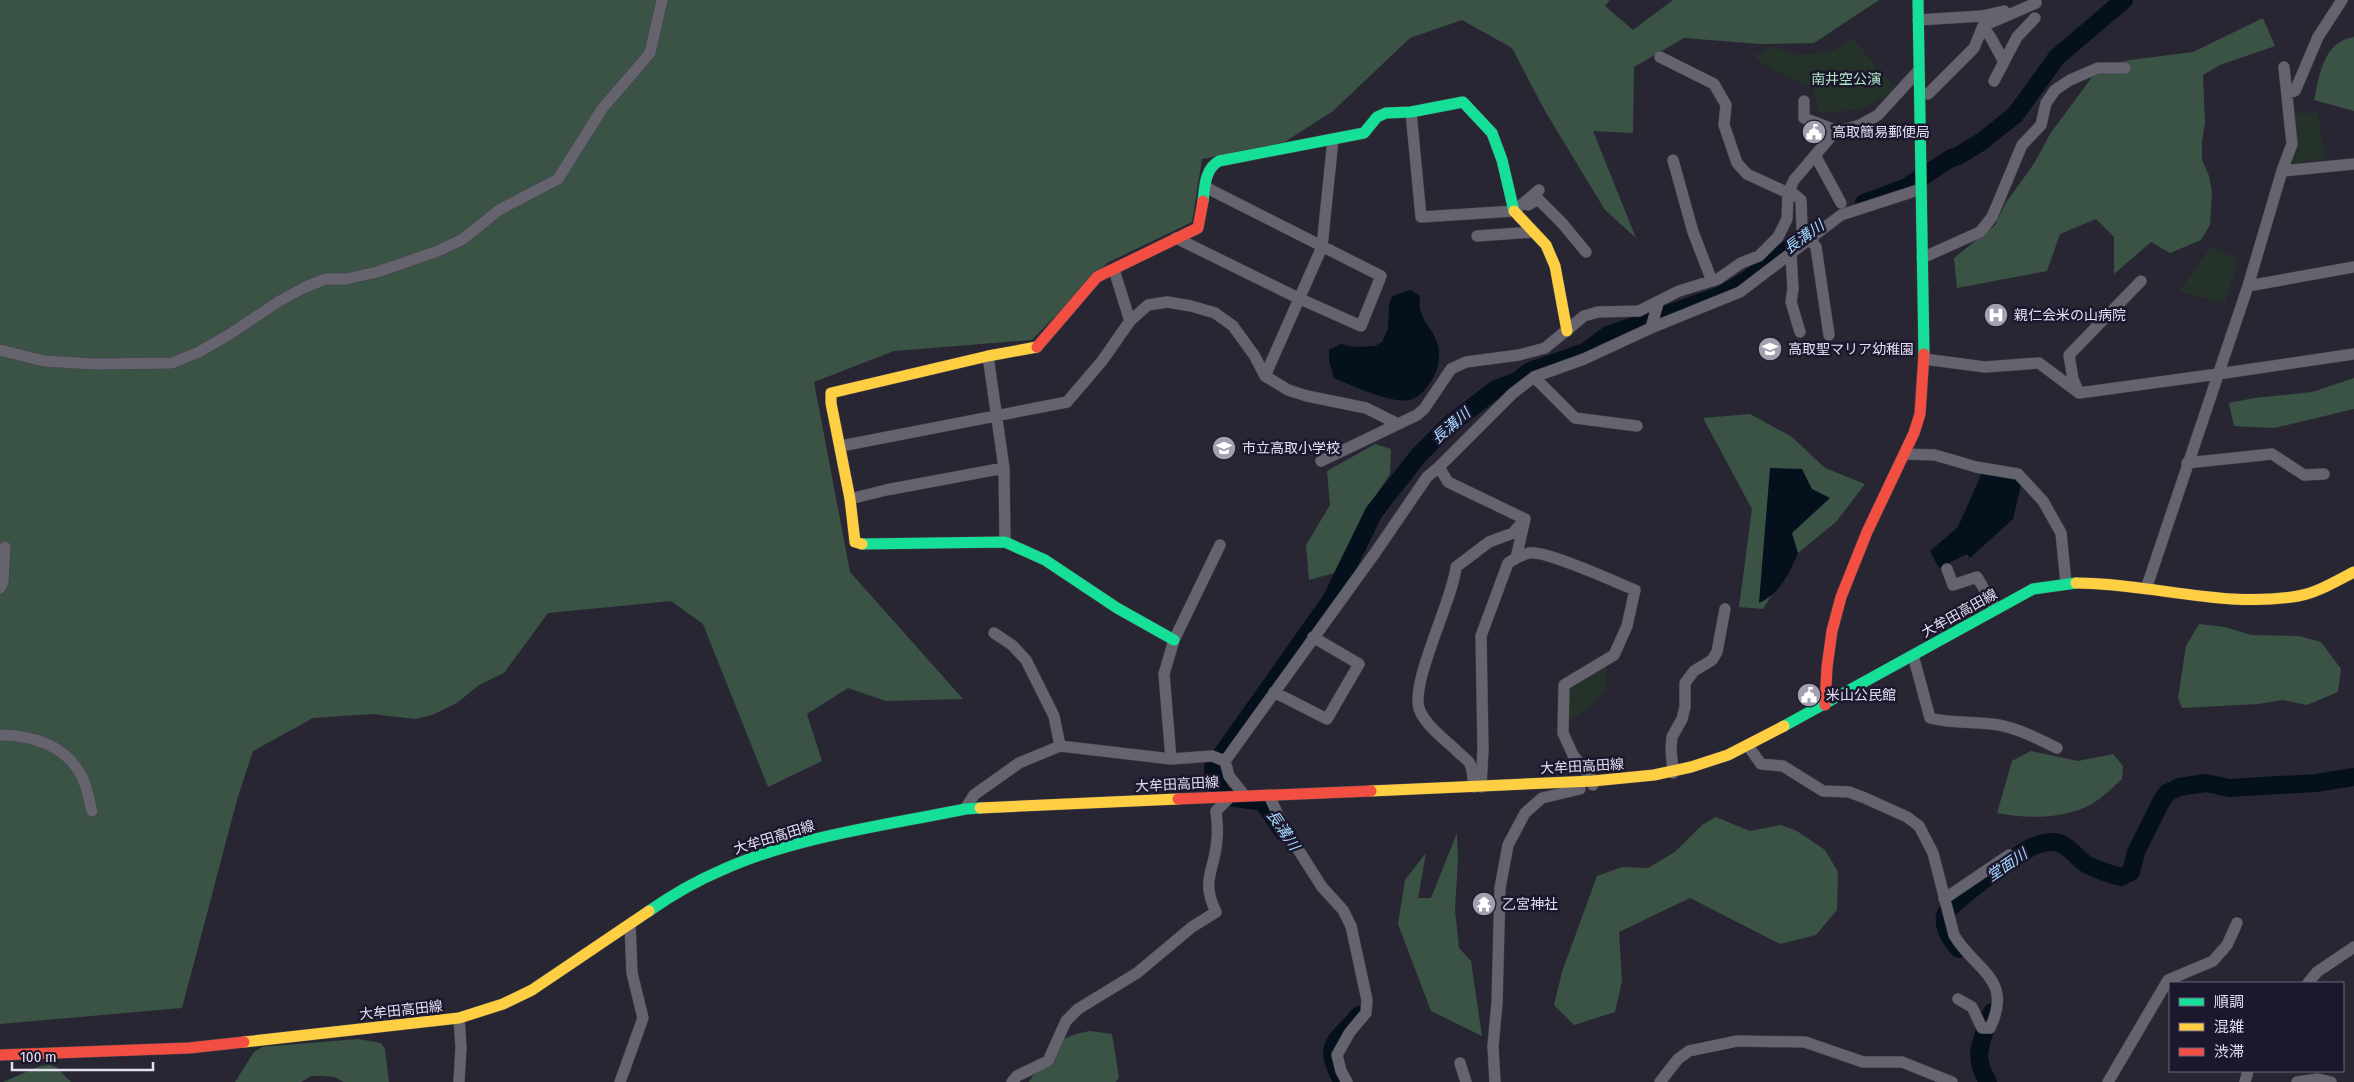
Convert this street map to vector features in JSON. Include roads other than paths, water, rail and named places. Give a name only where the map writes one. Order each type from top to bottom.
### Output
[{"type":"main road","points":[[1826,705],[1827,668],[1832,629],[1840,595],[1858,551],[1905,454],[1920,414],[1924,359],[1918,0]]},
{"type":"main road","points":[[1174,640],[1117,608],[1045,560],[1005,542],[867,545],[855,542],[850,499],[831,403],[831,393],[988,356],[1036,348],[1097,277],[1198,228],[1205,187],[1212,165],[1364,133],[1377,117],[1386,113],[1411,112],[1463,102],[1492,134],[1502,160],[1515,212],[1546,245],[1555,266],[1566,330]]},
{"type":"main road","name":"大牟田高田線","points":[[0,1055],[189,1048],[459,1018],[503,1004],[532,990],[682,889],[741,862],[821,838],[965,809],[1232,796],[1593,782],[1673,773],[1722,758],[1748,746],[1826,705],[2033,589],[2066,583],[2087,583],[2254,600],[2279,599],[2322,588],[2354,572]]},
{"type":"street","points":[[0,350],[44,361],[94,364],[172,363],[199,352],[222,339],[304,287],[326,279],[346,279],[377,272],[438,251],[463,239],[499,210],[558,178],[602,109],[650,53],[656,36],[662,0]]},
{"type":"street","points":[[2287,93],[2295,91],[2318,36],[2342,0]]},
{"type":"street","points":[[1918,20],[1982,16],[2039,1]]},
{"type":"street","points":[[1928,94],[1974,48],[1982,26],[2039,1]]},
{"type":"street","points":[[1994,82],[2003,60],[2017,37],[2035,18]]},
{"type":"street","points":[[1982,26],[1992,38],[2003,60]]},
{"type":"street","points":[[1660,57],[1714,84],[1726,105],[1724,125],[1737,163],[1747,174],[1789,191],[1801,200],[1802,228],[1816,247],[1829,335]]},
{"type":"street","points":[[2146,589],[2248,286],[2282,171],[2292,144],[2284,67]]},
{"type":"street","points":[[1922,258],[1980,232],[1992,218],[2022,145],[2042,125],[2046,102],[2055,90],[2070,80],[2098,68],[2125,68]]},
{"type":"street","points":[[1321,461],[1398,424],[1424,409],[1451,369],[1466,362],[1519,356],[1545,348],[1584,316],[1598,312],[1639,311],[1679,292],[1712,281],[1741,263],[1759,256],[1774,242],[1787,219],[1789,191],[1794,180],[1815,155],[1834,133],[1860,125],[1878,115],[1919,70]]},
{"type":"street","points":[[1804,101],[1804,118],[1830,128],[1834,133]]},
{"type":"street","points":[[1411,112],[1421,216],[1515,212],[1538,199],[1562,223],[1586,252]]},
{"type":"street","points":[[1266,376],[1298,298],[1322,247],[1333,139]]},
{"type":"street","points":[[1815,155],[1840,203]]},
{"type":"street","points":[[1673,160],[1693,232],[1712,281]]},
{"type":"street","points":[[2282,171],[2354,164]]},
{"type":"street","points":[[1176,238],[1298,298],[1361,326],[1381,276],[1205,187]]},
{"type":"street","points":[[1225,761],[1375,553],[1427,477],[1512,394],[1534,377],[1584,359],[1651,328],[1740,292],[1842,215],[1921,189]]},
{"type":"street","points":[[1515,212],[1539,190]]},
{"type":"street","points":[[1477,236],[1534,232]]},
{"type":"street","points":[[1791,254],[1793,289],[1791,302],[1800,332]]},
{"type":"street","points":[[2248,286],[2354,267]]},
{"type":"street","points":[[1114,270],[1130,321]]},
{"type":"street","points":[[2079,392],[2073,379],[2070,355],[2142,281]]},
{"type":"street","points":[[841,446],[1067,402],[1102,361],[1130,321],[1148,305],[1167,302],[1215,313],[1233,326],[1254,354],[1266,376],[1288,390],[1307,396],[1366,408],[1398,424]]},
{"type":"street","points":[[1651,328],[1658,303]]},
{"type":"street","points":[[1924,359],[1985,367],[2039,363],[2079,392],[2354,354]]},
{"type":"street","points":[[988,356],[1004,468],[1005,542]]},
{"type":"street","points":[[1534,377],[1575,418],[1637,426]]},
{"type":"street","points":[[1905,454],[1935,455],[1976,466],[2018,474],[2043,501],[2061,533],[2066,583]]},
{"type":"street","points":[[2187,463],[2272,454],[2304,474],[2324,474]]},
{"type":"street","points":[[1439,467],[1448,482],[1525,519]]},
{"type":"street","points":[[850,499],[886,490],[1004,468]]},
{"type":"street","points":[[1516,558],[1525,519]]},
{"type":"street","points":[[1477,787],[1470,764],[1430,725],[1419,710],[1417,698],[1429,648],[1436,635],[1455,579],[1456,567],[1489,542],[1513,533],[1525,519]]},
{"type":"street","points":[[1171,759],[1164,674],[1174,640],[1220,546]]},
{"type":"street","points":[[0,588],[5,547]]},
{"type":"street","points":[[1477,787],[1483,750],[1480,636],[1508,563],[1531,553],[1559,559],[1635,590],[1627,626],[1614,655],[1564,685],[1563,733],[1573,755],[1593,782],[1593,787],[1568,790],[1542,798],[1525,813],[1508,845],[1500,888],[1497,1003],[1493,1046],[1495,1082]]},
{"type":"street","points":[[1947,569],[1953,584],[1977,577],[1996,609]]},
{"type":"street","points":[[1673,773],[1672,737],[1682,719],[1685,707],[1685,683],[1694,671],[1712,660],[1718,652],[1726,609]]},
{"type":"street","points":[[994,633],[1012,645],[1026,660],[1054,716],[1060,746]]},
{"type":"street","points":[[1274,692],[1327,719],[1359,664],[1313,637]]},
{"type":"street","points":[[1913,655],[1930,718],[1946,722],[1998,725],[2021,731],[2057,748]]},
{"type":"street","points":[[0,735],[41,741],[60,750],[72,759],[83,778],[92,811]]},
{"type":"street","points":[[965,809],[974,795],[1019,763],[1060,746],[1171,759],[1212,756],[1225,761]]},
{"type":"street","points":[[1748,746],[1761,764],[1783,766],[1823,791],[1849,792],[1865,798],[1907,817],[1918,826],[1933,853],[1954,935],[1960,946],[1978,962],[1993,981],[1997,990],[1998,1004],[1990,1028],[1982,1028],[1972,1007],[1958,998]]},
{"type":"street","points":[[1225,761],[1229,776],[1245,796]]},
{"type":"street","points":[[1269,795],[1282,824],[1322,887],[1343,910],[1351,926],[1367,1000],[1366,1013],[1350,1032],[1337,1054],[1341,1071],[1347,1082]]},
{"type":"street","points":[[1012,1082],[1017,1076],[1048,1061],[1066,1021],[1078,1009],[1137,973],[1192,927],[1216,912],[1208,896],[1208,885],[1217,839],[1216,811],[1232,796]]},
{"type":"street","points":[[1944,899],[2009,855]]},
{"type":"street","points":[[2108,1082],[2168,980],[2213,961],[2227,945],[2237,922]]},
{"type":"street","points":[[620,1082],[643,1018],[632,973],[630,924]]},
{"type":"street","points":[[2309,982],[2317,972],[2354,947]]},
{"type":"street","points":[[459,1018],[461,1047],[460,1082]]},
{"type":"street","points":[[1660,1082],[1678,1060],[1689,1051],[1737,1041],[1805,1042],[1863,1062],[1902,1062],[1952,1082]]},
{"type":"street","points":[[1460,1063],[1466,1082]]},
{"type":"street","points":[[2297,1082],[2318,1079],[2331,1082]]},
{"type":"water","points":[[1411,290],[1420,296],[1423,317],[1435,338],[1439,350],[1437,368],[1424,391],[1415,398],[1398,400],[1375,394],[1334,378],[1329,360],[1329,350],[1341,344],[1354,347],[1375,346],[1382,342],[1388,329],[1389,304],[1392,296]]},
{"type":"water","points":[[1770,468],[1802,469],[1812,489],[1830,498],[1792,533],[1798,553],[1795,561],[1783,582],[1773,594],[1759,603]]},
{"type":"water","points":[[1983,470],[2022,481],[2013,519],[1970,558],[1967,554],[1939,568],[1930,551],[1958,527]]},
{"type":"waterway","name":"長溝川","points":[[1864,203],[1905,188],[1951,158],[1958,156],[1981,142],[2015,115],[2057,57],[2124,0]]},
{"type":"waterway","name":"長溝川","points":[[1284,833],[1263,802],[1223,796],[1213,776],[1213,767],[1331,600],[1374,512],[1419,455],[1449,425],[1496,389],[1517,381],[1530,371],[1585,352],[1608,335],[1719,296],[1747,280],[1795,244]]},
{"type":"waterway","name":"堂面川","points":[[1959,949],[1946,929],[1945,915],[1967,893],[2015,857],[2033,847],[2046,842],[2060,843],[2088,865],[2121,877],[2131,872],[2136,852],[2162,800],[2167,793],[2179,787],[2206,783],[2229,788],[2316,783],[2354,777]]},
{"type":"waterway","name":"堂面川","points":[[1988,1082],[1983,1072],[1979,1055],[1992,1012]]},
{"type":"waterway","name":"長溝川","points":[[1340,1077],[1332,1055],[1333,1048],[1335,1042],[1359,1015]]},
{"type":"place","name":"高取簡易郵便局","points":[[1814,132]]},
{"type":"place","name":"親仁会米の山病院","points":[[1996,315]]},
{"type":"place","name":"高取聖マリア幼稚園","points":[[1770,349]]},
{"type":"place","name":"市立高取小学校","points":[[1224,448]]},
{"type":"place","name":"米山公民館","points":[[1809,695]]},
{"type":"place","name":"乙宮神社","points":[[1484,904]]},
{"type":"park label","name":"南井空公演","points":[[1846,79]]}]
